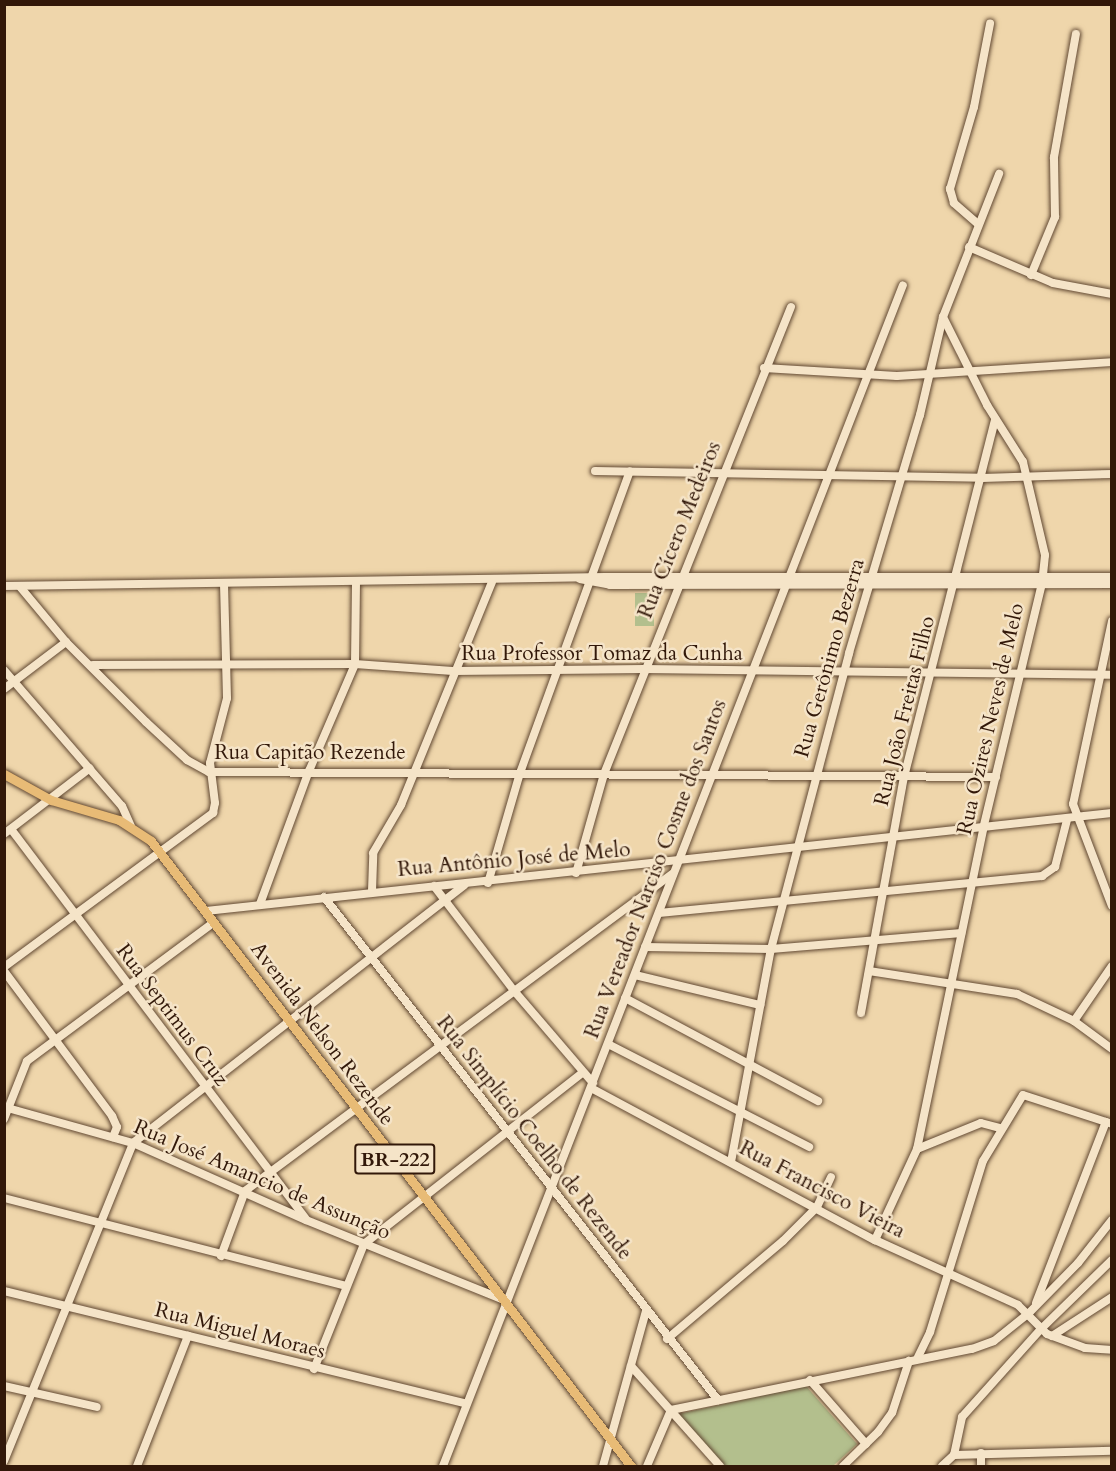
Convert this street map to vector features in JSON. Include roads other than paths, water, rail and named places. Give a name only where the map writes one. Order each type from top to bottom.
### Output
[{"type":"main road","name":"BR-222","points":[[4,774],[51,800],[131,826],[160,851]]},
{"type":"main road","name":"Avenida Nelson Rezende","points":[[160,851],[631,1467]]},
{"type":"street","points":[[978,224],[954,203],[950,189],[974,107],[990,24]]},
{"type":"street","points":[[1030,275],[1055,217],[1054,157],[1076,34]]},
{"type":"street","name":"Rua Gerônimo Bezerra","points":[[731,1162],[771,949],[800,847],[844,673],[899,477],[920,416],[927,374],[943,317],[999,174]]},
{"type":"street","points":[[969,247],[1030,275],[1075,289],[1112,294]]},
{"type":"street","name":"Rua Vereador Narciso Cosme dos Santos","points":[[443,1467],[505,1302],[551,1191],[903,285]]},
{"type":"street","name":"Rua Cícero Medeiros","points":[[576,873],[604,774],[764,368],[791,307]]},
{"type":"street","name":"Rua Ozires Neves de Melo","points":[[875,1240],[917,1149],[983,829],[1042,580],[1045,542],[1029,478],[1018,451],[995,419],[943,317]]},
{"type":"street","points":[[764,368],[867,375],[927,374],[972,373],[1112,362]]},
{"type":"street","name":"Rua João Freitas Filho","points":[[861,1012],[904,777],[957,580],[995,419]]},
{"type":"street","points":[[595,471],[982,478],[1112,474]]},
{"type":"street","points":[[488,883],[519,773],[630,471]]},
{"type":"street","points":[[4,586],[21,588],[356,584],[580,579],[1042,580],[1112,577]]},
{"type":"street","points":[[1042,580],[1112,584]]},
{"type":"street","points":[[372,891],[373,853],[394,820],[453,671],[492,582]]},
{"type":"street","points":[[113,1137],[116,1123],[4,969],[73,915],[209,818],[216,806],[209,772],[225,708],[227,664],[224,584]]},
{"type":"street","points":[[260,904],[309,771],[355,664],[356,584]]},
{"type":"street","name":"Rua Capitão Rezende","points":[[21,588],[66,642],[93,665],[174,748],[195,766],[209,772],[415,771],[712,776],[996,777]]},
{"type":"street","points":[[1112,621],[1073,800],[1077,817],[1112,906]]},
{"type":"street","points":[[4,689],[66,642]]},
{"type":"street","name":"Rua Professor Tomaz da Cunha","points":[[93,665],[355,664],[453,671],[644,669],[1112,675]]},
{"type":"street","points":[[4,670],[122,806],[131,826]]},
{"type":"street","points":[[8,832],[90,768]]},
{"type":"street","name":"Rua Antônio José de Melo","points":[[206,911],[372,891],[488,883],[895,836],[1067,820],[1112,813]]},
{"type":"street","points":[[658,913],[1042,876],[1053,871],[1067,820]]},
{"type":"street","name":"Rua Septimus Cruz","points":[[8,832],[203,1087],[273,1172],[306,1220]]},
{"type":"street","points":[[221,1256],[245,1191],[358,1110],[674,873]]},
{"type":"street","points":[[4,1461],[34,1391],[64,1306],[133,1143],[203,1087],[372,961],[465,885]]},
{"type":"street","name":"Rua Francisco Vieira","points":[[434,886],[443,902],[592,1085],[875,1240],[946,1274],[1032,1310]]},
{"type":"street","name":"Rua Simplício Coelho de Rezende","points":[[324,897],[551,1191],[718,1400]]},
{"type":"street","points":[[4,1119],[23,1065],[213,923]]},
{"type":"street","points":[[645,947],[771,949],[961,933]]},
{"type":"street","points":[[1074,1021],[1112,966]]},
{"type":"street","points":[[869,971],[1017,993],[1074,1021],[1112,1049]]},
{"type":"street","points":[[635,975],[760,1005]]},
{"type":"street","points":[[625,998],[819,1101]]},
{"type":"street","points":[[608,1044],[809,1148]]},
{"type":"street","points":[[315,1369],[364,1244],[582,1073]]},
{"type":"street","points":[[843,1467],[892,1413],[913,1360],[930,1332],[946,1274],[983,1161],[1000,1128],[1023,1095],[1048,1100],[1109,1123],[1032,1310],[1035,1322],[1052,1336],[1080,1347],[1112,1350]]},
{"type":"street","name":"Rua José Amancio de Assunção","points":[[7,1107],[133,1143],[306,1220],[505,1302]]},
{"type":"street","points":[[917,1149],[981,1123],[1000,1128]]},
{"type":"street","points":[[667,1339],[760,1262],[817,1207],[831,1177]]},
{"type":"street","points":[[4,1198],[99,1221],[221,1256],[346,1286]]},
{"type":"street","points":[[671,1410],[981,1347],[1032,1310],[1084,1257],[1112,1220]]},
{"type":"street","points":[[942,1467],[954,1455],[962,1417],[1041,1329],[1112,1260]]},
{"type":"street","name":"Rua Miguel Moraes","points":[[4,1291],[315,1369],[466,1404]]},
{"type":"street","points":[[1052,1336],[1112,1297]]},
{"type":"street","points":[[603,1467],[646,1311]]},
{"type":"street","points":[[137,1467],[188,1336]]},
{"type":"street","points":[[631,1366],[720,1467]]},
{"type":"street","points":[[810,1380],[866,1444]]},
{"type":"street","points":[[4,1386],[97,1407]]},
{"type":"street","points":[[647,1467],[671,1410]]},
{"type":"street","points":[[954,1455],[1112,1451]]},
{"type":"street","points":[[981,1453],[981,1467]]}]
